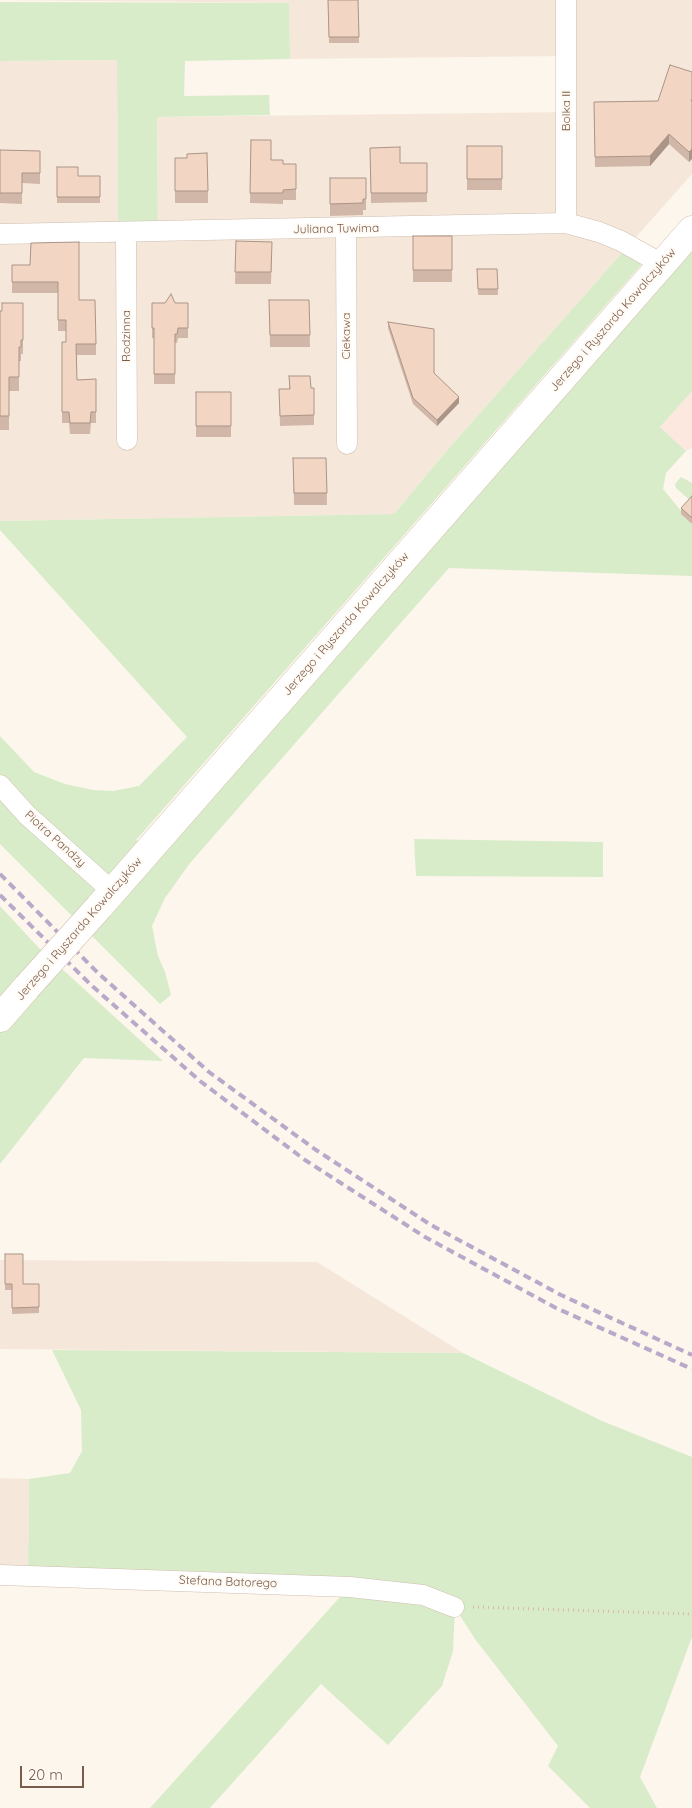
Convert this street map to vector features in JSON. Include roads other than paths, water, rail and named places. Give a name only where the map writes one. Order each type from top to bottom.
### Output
[{"type":"main road","name":"Jerzego i Ryszarda Kowalczyków","points":[[0,1018],[692,230]]},
{"type":"street","name":"Bolka II","points":[[566,0],[566,223]]},
{"type":"street","name":"Juliana Tuwima","points":[[0,234],[566,223],[600,232],[621,241],[662,264]]},
{"type":"street","name":"Ciekawa","points":[[346,228],[347,444]]},
{"type":"street","name":"Rodzinna","points":[[126,233],[127,440]]},
{"type":"street","name":"Piotra Pandzy","points":[[0,785],[106,899]]},
{"type":"street","name":"Stefana Batorego","points":[[0,1575],[350,1587],[422,1595],[454,1607]]},
{"type":"railway","points":[[0,874],[98,973],[209,1072],[316,1150],[431,1225],[561,1295],[692,1355]]},
{"type":"railway","points":[[0,895],[91,985],[200,1081],[305,1160],[425,1237],[556,1308],[692,1369]]}]
